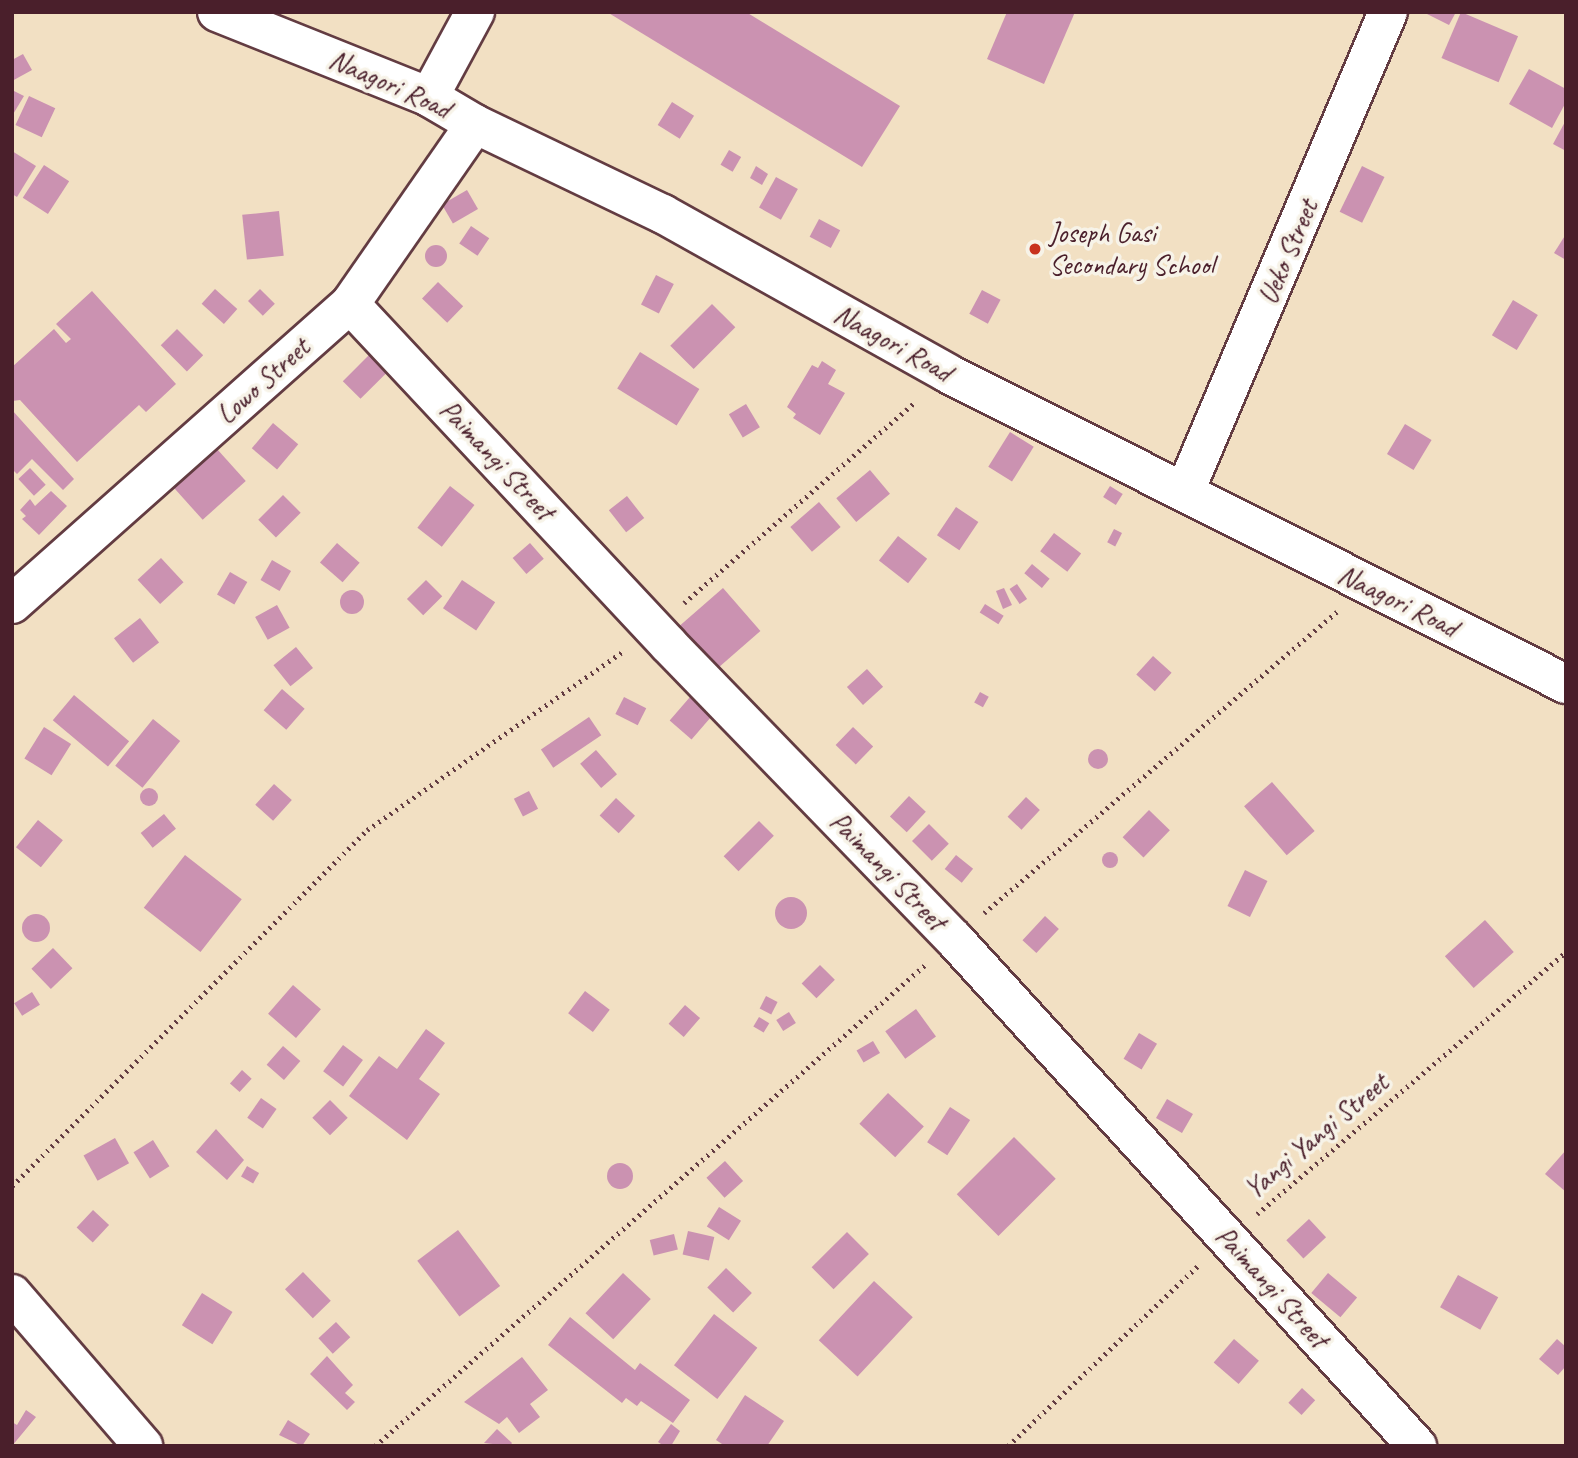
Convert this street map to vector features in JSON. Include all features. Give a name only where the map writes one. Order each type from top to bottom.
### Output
[{"type":"street","name":"Naagori Road","points":[[217,12],[429,97],[475,124],[663,214],[947,373],[1566,684]]},
{"type":"street","points":[[429,97],[475,12]]},
{"type":"street","name":"Ueko Street","points":[[1185,491],[1388,12]]},
{"type":"street","name":"Lowo Street","points":[[12,604],[350,304],[475,124]]},
{"type":"street","name":"Paimangi Street","points":[[350,304],[655,628],[954,939],[1418,1446]]},
{"type":"street","points":[[12,1294],[144,1446]]},
{"type":"path","points":[[12,1186],[367,830],[655,628],[947,373]]},
{"type":"path","points":[[375,1446],[954,939],[1367,586]]},
{"type":"path","name":"Yangi Yangi Street","points":[[1009,1446],[1228,1238],[1566,952]]},
{"type":"building","points":[[607,12],[746,12],[900,106],[862,167]]},
{"type":"building","points":[[1007,12],[1075,12],[1044,84],[987,59]]},
{"type":"building","points":[[1423,12],[1456,12],[1449,25]]},
{"type":"building","points":[[1461,12],[1518,36],[1499,82],[1441,58]]},
{"type":"building","points":[[23,54],[32,70],[12,81],[12,60]]},
{"type":"building","points":[[1529,69],[1566,89],[1566,102],[1552,128],[1509,104]]},
{"type":"building","points":[[12,90],[24,96],[12,116]]},
{"type":"building","points":[[29,96],[55,108],[42,137],[15,125]]},
{"type":"building","points":[[672,102],[694,116],[680,139],[658,125]]},
{"type":"building","points":[[1566,120],[1566,151],[1553,144]]},
{"type":"building","points":[[729,150],[741,157],[733,172],[720,165]]},
{"type":"building","points":[[12,151],[36,166],[17,197],[12,194]]},
{"type":"building","points":[[44,165],[69,181],[48,214],[23,198]]},
{"type":"building","points":[[756,166],[768,174],[762,185],[750,178]]},
{"type":"building","points":[[1362,166],[1384,177],[1362,223],[1340,212]]},
{"type":"building","points":[[776,177],[798,189],[781,220],[759,208]]},
{"type":"building","points":[[467,190],[478,209],[453,224],[442,205]]},
{"type":"building","points":[[279,211],[284,256],[247,260],[242,215]]},
{"type":"building","points":[[819,219],[840,230],[831,248],[810,237]]},
{"type":"building","points":[[471,226],[489,238],[477,256],[459,243]]},
{"type":"building","points":[[1566,234],[1566,260],[1554,253]]},
{"type":"building","points":[[436,245],[444,248],[447,256],[444,264],[436,267],[428,264],[425,256],[428,248]]},
{"type":"building","points":[[656,275],[674,284],[659,313],[641,304]]},
{"type":"building","points":[[438,282],[463,306],[447,323],[422,299]]},
{"type":"building","points":[[215,289],[237,309],[224,324],[202,304]]},
{"type":"building","points":[[260,289],[275,304],[263,316],[248,301]]},
{"type":"building","points":[[982,290],[1001,300],[988,324],[969,314]]},
{"type":"building","points":[[92,291],[176,384],[146,412],[139,405],[77,462],[20,400],[12,401],[12,367],[54,329],[66,343],[71,339],[56,324]]},
{"type":"building","points":[[1513,300],[1538,315],[1517,350],[1492,335]]},
{"type":"building","points":[[712,304],[735,327],[694,369],[670,346]]},
{"type":"building","points":[[177,329],[203,355],[187,371],[161,345]]},
{"type":"building","points":[[640,352],[699,389],[677,426],[617,388]]},
{"type":"building","points":[[369,355],[387,373],[361,399],[343,381]]},
{"type":"building","points":[[822,361],[836,370],[828,384],[845,393],[820,435],[793,418],[796,414],[787,407],[812,365],[818,368]]},
{"type":"building","points":[[746,404],[760,427],[743,437],[729,414]]},
{"type":"building","points":[[12,410],[74,479],[63,490],[32,459],[17,474],[12,469]]},
{"type":"building","points":[[273,423],[298,444],[277,469],[252,448]]},
{"type":"building","points":[[1405,424],[1432,440],[1414,470],[1387,454]]},
{"type":"building","points":[[1010,432],[1034,447],[1012,482],[988,467]]},
{"type":"building","points":[[217,449],[246,481],[203,520],[174,488]]},
{"type":"building","points":[[30,468],[46,485],[34,496],[18,479]]},
{"type":"building","points":[[870,470],[890,494],[856,522],[836,498]]},
{"type":"building","points":[[450,486],[474,505],[442,547],[417,528]]},
{"type":"building","points":[[1110,486],[1123,494],[1116,505],[1103,497]]},
{"type":"building","points":[[51,491],[67,506],[39,535],[22,519],[26,516],[20,510],[30,499],[35,506]]},
{"type":"building","points":[[283,495],[301,513],[276,537],[258,520]]},
{"type":"building","points":[[627,496],[644,518],[626,532],[609,510]]},
{"type":"building","points":[[819,502],[841,527],[812,552],[790,527]]},
{"type":"building","points":[[956,507],[978,522],[959,550],[937,535]]},
{"type":"building","points":[[1114,529],[1122,533],[1115,546],[1107,542]]},
{"type":"building","points":[[1054,533],[1081,553],[1067,572],[1040,551]]},
{"type":"building","points":[[898,536],[927,559],[908,583],[879,560]]},
{"type":"building","points":[[337,543],[360,563],[343,582],[320,563]]},
{"type":"building","points":[[530,543],[544,559],[526,574],[513,558]]},
{"type":"building","points":[[161,558],[184,582],[160,604],[138,580]]},
{"type":"building","points":[[272,560],[291,571],[280,591],[260,580]]},
{"type":"building","points":[[1032,564],[1050,579],[1042,588],[1024,573]]},
{"type":"building","points":[[230,572],[247,582],[234,605],[217,595]]},
{"type":"building","points":[[426,580],[442,596],[423,615],[407,599]]},
{"type":"building","points":[[462,580],[495,602],[476,631],[443,608]]},
{"type":"building","points":[[1017,584],[1027,599],[1020,604],[1010,589]]},
{"type":"building","points":[[723,588],[760,631],[717,668],[680,625]]},
{"type":"building","points":[[1004,588],[1012,605],[1003,609],[996,591]]},
{"type":"building","points":[[352,590],[360,594],[364,602],[360,610],[352,614],[344,610],[340,602],[344,594]]},
{"type":"building","points":[[985,604],[1004,616],[998,624],[980,612]]},
{"type":"building","points":[[277,605],[290,628],[268,640],[255,617]]},
{"type":"building","points":[[140,618],[159,642],[133,663],[114,638]]},
{"type":"building","points":[[296,647],[313,668],[290,686],[273,665]]},
{"type":"building","points":[[1153,656],[1172,673],[1155,691],[1136,675]]},
{"type":"building","points":[[867,669],[883,687],[863,705],[847,687]]},
{"type":"building","points":[[282,689],[305,709],[286,730],[264,710]]},
{"type":"building","points":[[980,692],[989,697],[983,707],[974,702]]},
{"type":"building","points":[[74,695],[129,741],[108,767],[53,720]]},
{"type":"building","points":[[624,697],[646,708],[638,725],[615,714]]},
{"type":"building","points":[[690,697],[712,716],[692,739],[670,720]]},
{"type":"building","points":[[589,717],[601,735],[553,768],[541,749]]},
{"type":"building","points":[[153,719],[180,741],[142,788],[115,766]]},
{"type":"building","points":[[44,727],[71,744],[52,775],[24,758]]},
{"type":"building","points":[[853,727],[873,746],[856,764],[836,745]]},
{"type":"building","points":[[1098,749],[1105,752],[1108,759],[1105,766],[1098,769],[1091,766],[1088,759],[1091,752]]},
{"type":"building","points":[[596,750],[617,774],[601,788],[580,764]]},
{"type":"building","points":[[1272,782],[1315,831],[1287,855],[1244,806]]},
{"type":"building","points":[[274,784],[292,800],[273,821],[255,805]]},
{"type":"building","points":[[145,788],[153,788],[158,797],[156,804],[145,806],[140,801],[140,793]]},
{"type":"building","points":[[529,791],[538,809],[523,817],[514,799]]},
{"type":"building","points":[[909,796],[926,812],[907,832],[890,816]]},
{"type":"building","points":[[1026,797],[1040,810],[1021,830],[1008,817]]},
{"type":"building","points":[[616,798],[635,816],[619,833],[600,816]]},
{"type":"building","points":[[1149,810],[1170,830],[1143,857],[1123,837]]},
{"type":"building","points":[[164,814],[176,829],[153,848],[141,833]]},
{"type":"building","points":[[38,820],[63,840],[41,867],[16,847]]},
{"type":"building","points":[[759,821],[774,836],[738,871],[724,856]]},
{"type":"building","points":[[929,824],[949,844],[932,861],[912,841]]},
{"type":"building","points":[[1110,852],[1116,854],[1116,866],[1110,868],[1104,866],[1102,860],[1104,854]]},
{"type":"building","points":[[185,855],[242,899],[200,952],[144,908]]},
{"type":"building","points":[[956,855],[973,869],[962,883],[945,869]]},
{"type":"building","points":[[1245,870],[1267,881],[1250,917],[1227,906]]},
{"type":"building","points":[[791,897],[802,902],[807,913],[802,924],[791,929],[780,924],[775,913],[780,902]]},
{"type":"building","points":[[36,914],[46,918],[50,928],[46,938],[36,942],[26,938],[22,928],[26,918]]},
{"type":"building","points":[[1045,916],[1059,929],[1036,953],[1022,940]]},
{"type":"building","points":[[1485,920],[1514,952],[1474,988],[1445,956]]},
{"type":"building","points":[[53,948],[72,968],[51,989],[31,969]]},
{"type":"building","points":[[820,965],[835,980],[816,998],[802,983]]},
{"type":"building","points":[[293,985],[321,1009],[296,1038],[268,1014]]},
{"type":"building","points":[[585,991],[610,1010],[593,1032],[568,1013]]},
{"type":"building","points":[[32,992],[40,1005],[22,1016],[14,1003]]},
{"type":"building","points":[[766,996],[778,1002],[771,1014],[760,1008]]},
{"type":"building","points":[[685,1005],[700,1018],[684,1037],[669,1024]]},
{"type":"building","points":[[916,1009],[936,1037],[905,1059],[885,1031]]},
{"type":"building","points":[[789,1012],[796,1023],[783,1031],[776,1020]]},
{"type":"building","points":[[759,1017],[769,1023],[764,1033],[753,1026]]},
{"type":"building","points":[[426,1029],[445,1043],[419,1079],[440,1094],[407,1140],[349,1096],[379,1056],[397,1069]]},
{"type":"building","points":[[1139,1033],[1157,1044],[1142,1070],[1124,1059]]},
{"type":"building","points":[[873,1041],[880,1053],[864,1063],[857,1050]]},
{"type":"building","points":[[343,1045],[363,1060],[343,1086],[323,1071]]},
{"type":"building","points":[[283,1046],[300,1061],[284,1080],[267,1065]]},
{"type":"building","points":[[242,1070],[252,1079],[240,1092],[230,1083]]},
{"type":"building","points":[[888,1093],[924,1126],[895,1157],[859,1124]]},
{"type":"building","points":[[261,1098],[277,1109],[263,1129],[247,1118]]},
{"type":"building","points":[[1167,1099],[1193,1114],[1182,1133],[1156,1118]]},
{"type":"building","points":[[330,1100],[348,1118],[330,1135],[312,1118]]},
{"type":"building","points":[[950,1107],[970,1120],[947,1155],[927,1142]]},
{"type":"building","points":[[216,1129],[244,1160],[227,1180],[196,1152]]},
{"type":"building","points":[[1014,1137],[1056,1179],[998,1236],[957,1194]]},
{"type":"building","points":[[115,1138],[129,1163],[98,1181],[84,1155]]},
{"type":"building","points":[[153,1140],[169,1166],[150,1178],[133,1152]]},
{"type":"building","points":[[1566,1150],[1566,1192],[1545,1174]]},
{"type":"building","points":[[725,1161],[743,1181],[724,1198],[706,1178]]},
{"type":"building","points":[[620,1163],[629,1167],[633,1176],[629,1185],[620,1189],[611,1185],[607,1176],[611,1167]]},
{"type":"building","points":[[247,1166],[259,1173],[253,1183],[241,1176]]},
{"type":"building","points":[[719,1207],[741,1221],[729,1240],[707,1227]]},
{"type":"building","points":[[93,1210],[109,1225],[93,1243],[77,1228]]},
{"type":"building","points":[[1309,1219],[1326,1237],[1303,1258],[1286,1240]]},
{"type":"building","points":[[458,1230],[500,1286],[459,1317],[417,1261]]},
{"type":"building","points":[[688,1231],[714,1237],[709,1260],[683,1254]]},
{"type":"building","points":[[847,1232],[869,1254],[834,1289],[812,1267]]},
{"type":"building","points":[[674,1234],[678,1250],[654,1256],[650,1240]]},
{"type":"building","points":[[726,1268],[752,1293],[733,1312],[707,1287]]},
{"type":"building","points":[[303,1272],[331,1301],[313,1318],[285,1289]]},
{"type":"building","points":[[623,1273],[651,1299],[613,1339],[585,1313]]},
{"type":"building","points":[[1328,1273],[1357,1297],[1340,1317],[1311,1293]]},
{"type":"building","points":[[1458,1275],[1498,1297],[1480,1330],[1440,1307]]},
{"type":"building","points":[[874,1281],[913,1317],[858,1376],[819,1340]]},
{"type":"building","points":[[202,1293],[233,1312],[212,1344],[182,1325]]},
{"type":"building","points":[[714,1314],[757,1348],[717,1399],[674,1365]]},
{"type":"building","points":[[570,1317],[635,1370],[640,1363],[690,1400],[673,1423],[641,1401],[637,1406],[626,1398],[622,1403],[548,1345]]},
{"type":"building","points":[[336,1322],[350,1337],[333,1354],[318,1338]]},
{"type":"building","points":[[1234,1339],[1259,1361],[1239,1384],[1214,1362]]},
{"type":"building","points":[[1557,1339],[1566,1347],[1566,1366],[1558,1375],[1539,1359]]},
{"type":"building","points":[[327,1356],[353,1385],[345,1393],[355,1402],[347,1410],[310,1374]]},
{"type":"building","points":[[522,1357],[548,1390],[530,1404],[540,1417],[519,1433],[507,1417],[499,1424],[464,1402]]},
{"type":"building","points":[[1302,1388],[1315,1400],[1302,1415],[1288,1403]]},
{"type":"building","points":[[745,1395],[784,1421],[767,1446],[725,1446],[716,1440]]},
{"type":"building","points":[[26,1410],[36,1417],[12,1446],[12,1422],[17,1425]]},
{"type":"building","points":[[288,1420],[310,1434],[302,1446],[279,1435]]},
{"type":"building","points":[[671,1424],[680,1431],[671,1446],[664,1446],[658,1442]]},
{"type":"building","points":[[497,1429],[512,1443],[510,1446],[484,1443]]},
{"type":"place","name":"Joseph Gasi Secondary School","points":[[1035,249]]}]
